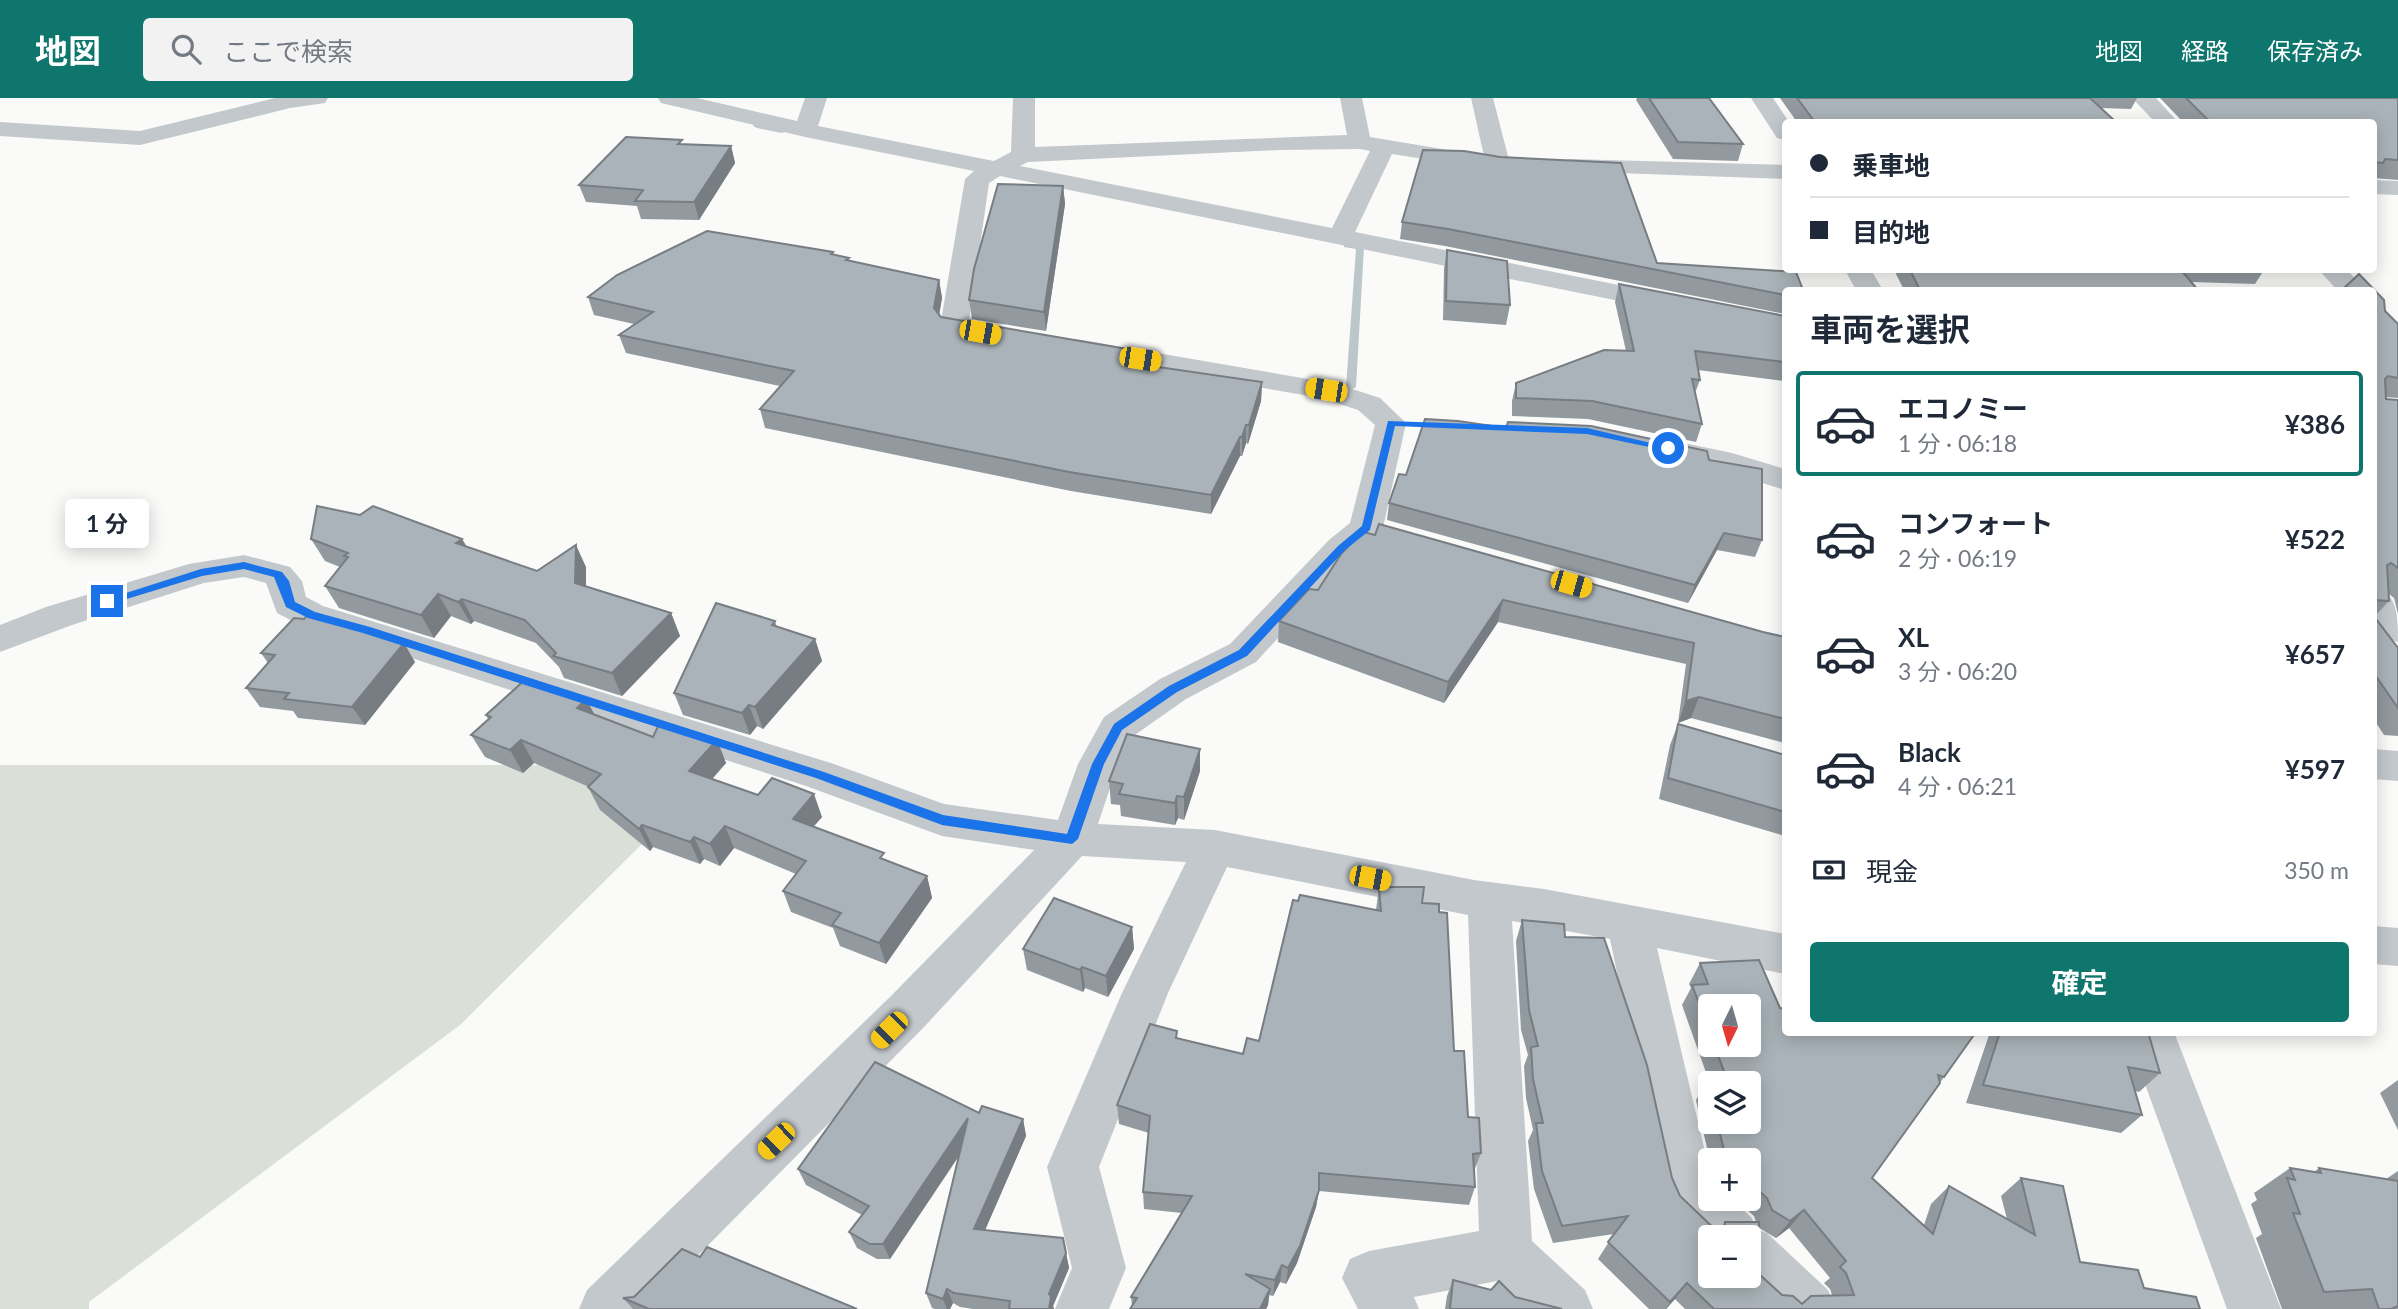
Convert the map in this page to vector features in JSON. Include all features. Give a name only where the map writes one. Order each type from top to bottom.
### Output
[{"type":"street","points":[[0,129],[139,138],[289,102],[317,98]]},
{"type":"street","points":[[669,98],[805,130],[1010,161],[1340,238],[1689,307]]},
{"type":"street","points":[[805,130],[816,98]]},
{"type":"street","points":[[1010,161],[1024,98]]},
{"type":"street","points":[[1351,98],[1360,142]]},
{"type":"street","points":[[1482,98],[1498,164]]},
{"type":"street","points":[[1762,98],[1782,128]]},
{"type":"street","points":[[2143,98],[2164,119]]},
{"type":"street","points":[[606,1309],[908,1011],[1072,839],[1098,764],[1118,727],[1173,689],[1243,653],[1341,548],[1379,531],[1405,423],[1368,404],[1326,390],[954,327],[977,179],[1010,161],[1279,143],[1360,142],[1498,164],[1525,164]]},
{"type":"street","points":[[1340,238],[1384,146]]},
{"type":"street","points":[[1553,165],[1782,172]]},
{"type":"street","points":[[2377,187],[2398,188]]},
{"type":"street","points":[[2335,273],[2349,287]]},
{"type":"street","points":[[1627,440],[1721,460],[1782,480]]},
{"type":"street","points":[[0,639],[59,616],[201,572],[244,566],[278,575],[284,581],[290,604],[312,615],[820,775],[942,820],[1072,839],[1215,847],[1782,953]]},
{"type":"street","points":[[2377,602],[2398,629]]},
{"type":"street","points":[[2377,764],[2398,766]]},
{"type":"street","points":[[1082,1309],[1099,1268],[1073,1167],[1145,993],[1215,847]]},
{"type":"street","points":[[1489,900],[1506,1253],[1566,1309]]},
{"type":"street","points":[[1629,924],[1689,1195],[1720,1225]]},
{"type":"street","points":[[2377,945],[2398,947]]},
{"type":"street","points":[[2152,1036],[2254,1309]]},
{"type":"street","points":[[1392,1309],[1369,1278],[1506,1253]]},
{"type":"street","points":[[1761,1264],[1809,1309]]},
{"type":"shaded area","points":[[0,765],[638,765],[667,819],[460,1025],[89,1302],[89,1309],[0,1309]]},
{"type":"building","points":[[1649,98],[1709,98],[1743,144],[1678,142]]},
{"type":"building","points":[[1797,98],[2090,98],[2113,119],[1813,119]]},
{"type":"building","points":[[2186,98],[2398,98],[2398,160],[2385,159],[2383,163],[2377,162],[2377,119],[2207,119]]},
{"type":"building","points":[[626,137],[682,140],[678,144],[731,146],[694,202],[635,201],[643,190],[579,185]]},
{"type":"building","points":[[1423,150],[1621,163],[1657,263],[1796,273],[1802,287],[1782,287],[1782,294],[1402,222]]},
{"type":"building","points":[[998,184],[1063,186],[1044,312],[969,300],[974,269]]},
{"type":"building","points":[[707,231],[833,252],[831,254],[849,258],[846,260],[939,280],[934,308],[941,317],[1127,349],[1123,356],[1161,362],[1158,367],[1262,382],[1249,425],[1246,425],[1211,495],[1069,472],[760,409],[794,371],[619,335],[653,312],[588,297],[617,275]]},
{"type":"building","points":[[1447,250],[1507,261],[1510,305],[1446,301]]},
{"type":"building","points":[[1912,273],[2184,273],[2195,287],[1918,287]]},
{"type":"building","points":[[2359,274],[2372,287],[2345,287]]},
{"type":"building","points":[[1619,284],[1782,315],[1782,362],[1695,351],[1700,380],[1692,379],[1702,424],[1592,401],[1516,398],[1516,383],[1604,350],[1634,351]]},
{"type":"building","points":[[2377,293],[2384,300],[2385,311],[2398,324],[2398,378],[2388,376],[2385,379],[2386,399],[2398,400],[2398,568],[2391,563],[2387,565],[2389,601],[2377,600]]},
{"type":"building","points":[[1425,419],[1506,428],[1508,422],[1591,426],[1707,451],[1709,460],[1762,469],[1762,540],[1724,533],[1695,585],[1389,503],[1399,474],[1406,475]]},
{"type":"building","points":[[317,506],[360,515],[373,506],[462,539],[456,543],[537,571],[576,545],[575,583],[671,613],[612,673],[553,656],[556,653],[525,620],[462,599],[458,602],[438,594],[421,615],[325,586],[348,557],[344,556],[348,553],[311,539]]},
{"type":"building","points":[[1379,524],[1782,636],[1782,718],[1699,697],[1686,701],[1694,643],[1503,600],[1448,682],[1279,621],[1309,589],[1318,590],[1341,554],[1357,537],[1364,532],[1375,535]]},
{"type":"building","points":[[716,603],[775,621],[772,625],[815,639],[755,707],[749,705],[742,713],[674,693]]},
{"type":"building","points":[[308,614],[404,643],[352,707],[284,699],[289,693],[246,688],[275,655],[261,653],[294,618],[304,619]]},
{"type":"building","points":[[2377,620],[2398,648],[2398,708],[2377,678]]},
{"type":"building","points":[[526,679],[586,699],[577,708],[653,737],[660,722],[717,740],[689,771],[758,795],[772,778],[814,794],[793,819],[884,853],[880,858],[927,876],[879,943],[832,925],[841,913],[783,891],[806,861],[725,826],[710,844],[694,837],[690,842],[642,825],[639,829],[588,787],[601,774],[521,740],[510,750],[471,735],[491,717],[486,715]]},
{"type":"building","points":[[1678,724],[1782,754],[1782,811],[1668,778]]},
{"type":"building","points":[[1127,734],[1200,749],[1184,797],[1177,796],[1175,803],[1119,794],[1123,784],[1109,781]]},
{"type":"building","points":[[1379,887],[1424,887],[1422,903],[1439,904],[1439,912],[1447,913],[1454,1051],[1464,1051],[1468,1117],[1479,1118],[1481,1153],[1473,1154],[1475,1187],[1319,1173],[1319,1190],[1300,1246],[1288,1268],[1282,1265],[1275,1280],[1245,1274],[1270,1289],[1260,1309],[1130,1309],[1137,1298],[1131,1297],[1192,1196],[1143,1192],[1150,1116],[1117,1105],[1150,1024],[1177,1031],[1176,1038],[1243,1054],[1247,1038],[1259,1041],[1293,900],[1298,901],[1300,895],[1381,911]]},
{"type":"building","points":[[1054,898],[1132,927],[1106,976],[1082,967],[1080,970],[1023,949]]},
{"type":"building","points":[[1522,920],[1564,924],[1565,937],[1604,938],[1647,1065],[1672,1178],[1680,1196],[1710,1225],[1698,1225],[1698,1288],[1761,1288],[1761,1276],[1782,1295],[1793,1296],[1802,1304],[1811,1296],[1854,1295],[1846,1273],[1840,1267],[1846,1261],[1804,1210],[1790,1221],[1772,1210],[1767,1198],[1761,1193],[1761,1148],[1724,1148],[1720,1134],[1761,1134],[1761,1071],[1724,1071],[1719,1057],[1761,1057],[1761,994],[1698,994],[1698,1001],[1692,985],[1708,984],[1700,963],[1759,960],[1782,1008],[1782,1036],[1973,1036],[1944,1077],[1938,1075],[1940,1083],[1872,1178],[1933,1234],[1949,1186],[2035,1235],[2021,1178],[2063,1186],[2080,1262],[2138,1270],[2144,1288],[2196,1297],[2200,1309],[1714,1309],[1687,1283],[1670,1302],[1608,1242],[1628,1216],[1562,1226],[1542,1171],[1536,1123],[1543,1123],[1533,1079],[1531,1047],[1538,1046],[1529,1010]]},
{"type":"building","points":[[1999,1036],[2149,1036],[2160,1073],[2128,1067],[2142,1115],[1983,1085]]},
{"type":"building","points":[[875,1062],[979,1113],[982,1106],[1023,1119],[974,1229],[1063,1238],[1066,1253],[1049,1294],[1049,1309],[1009,1309],[1010,1301],[954,1293],[947,1289],[943,1299],[926,1293],[968,1118],[883,1244],[870,1244],[849,1232],[869,1206],[798,1169]]},
{"type":"building","points":[[2290,1168],[2321,1173],[2319,1168],[2398,1181],[2398,1306],[2379,1309],[2372,1289],[2324,1292],[2293,1213],[2300,1214],[2287,1178],[2295,1180]]},
{"type":"building","points":[[1725,1222],[1759,1222],[1759,1225],[1725,1225]]},
{"type":"building","points":[[707,1247],[857,1309],[649,1309],[623,1298],[634,1297],[682,1249],[700,1257]]},
{"type":"building","points":[[1453,1280],[1491,1290],[1499,1281],[1515,1297],[1562,1309],[1450,1309]]},
{"type":"waterway","points":[[757,126],[782,131]]},
{"type":"waterway","points":[[1347,245],[1360,247],[1351,387]]},
{"type":"route","points":[[107,601],[201,572],[244,566],[278,575],[284,581],[290,604],[312,615],[820,775],[942,820],[1072,839],[1098,764],[1118,727],[1173,689],[1243,653],[1341,548],[1366,528],[1391,423],[1587,431],[1668,448]]}]
